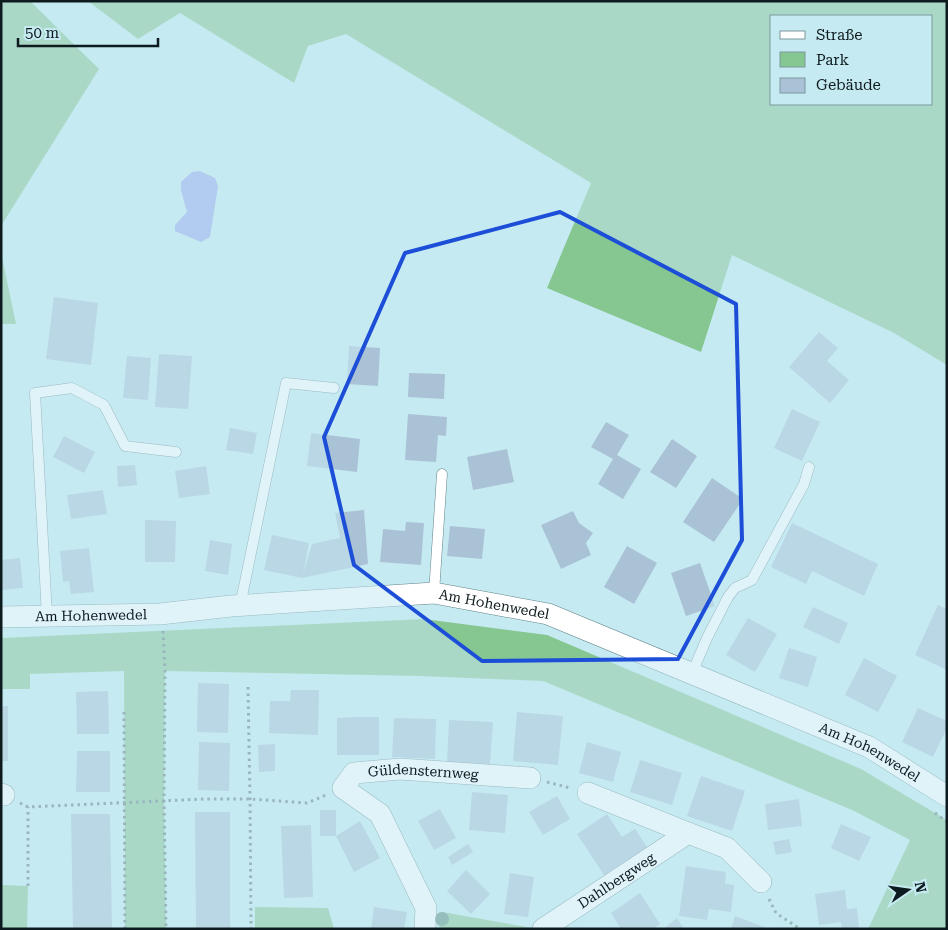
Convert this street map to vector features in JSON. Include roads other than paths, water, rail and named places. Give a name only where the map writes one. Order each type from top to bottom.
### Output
[{"type":"street","name":"Am Hohenwedel","points":[[1,617],[160,614],[240,606],[434,592],[548,614],[869,747],[947,796]]},
{"type":"street","name":"Güldensternweg","points":[[425,929],[426,908],[380,814],[343,788],[354,773],[400,769],[530,778]]},
{"type":"street","points":[[588,793],[727,848],[761,882]]},
{"type":"street","name":"Dahlbergweg","points":[[543,929],[688,833]]},
{"type":"lane","points":[[240,606],[286,383],[334,388]]},
{"type":"lane","points":[[47,616],[35,394],[72,388],[104,405],[125,446],[176,452]]},
{"type":"lane","points":[[692,674],[707,638],[728,597],[734,588],[752,580],[804,484],[809,467]]},
{"type":"lane","points":[[434,592],[442,474]]},
{"type":"water","points":[[200,171],[215,178],[218,186],[210,237],[201,242],[175,231],[175,225],[187,212],[181,190],[181,182],[192,172]]}]
